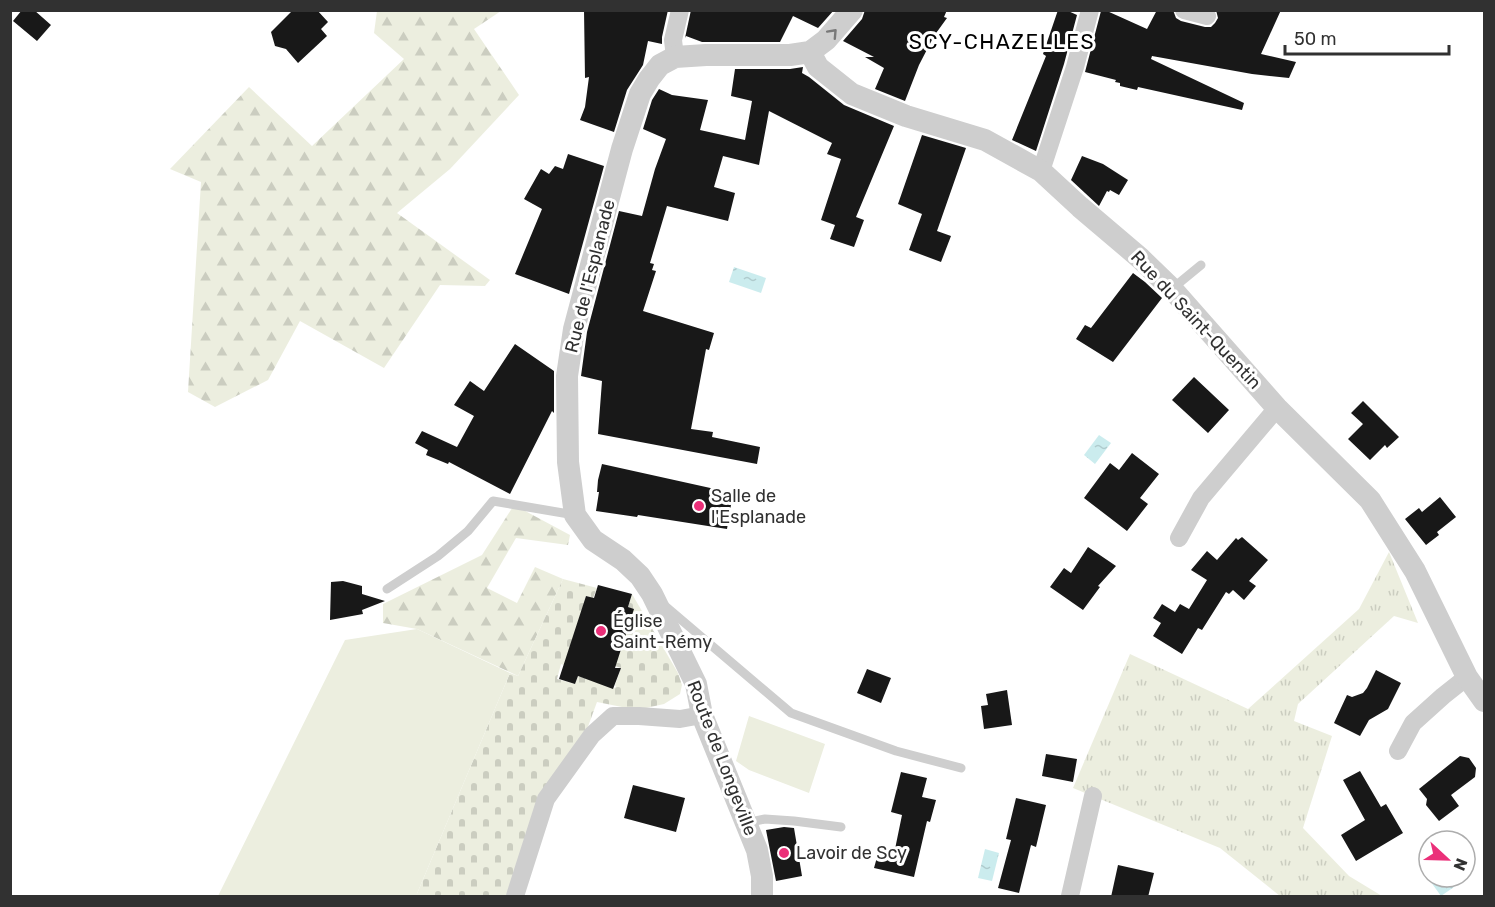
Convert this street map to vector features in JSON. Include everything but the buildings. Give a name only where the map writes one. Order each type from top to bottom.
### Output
[{"type":"street","points":[[680,10],[673,40],[675,57],[790,55],[810,52],[826,40],[852,10]]},
{"type":"street","points":[[1041,171],[1076,67],[1090,10]]},
{"type":"street","points":[[1184,10],[1208,16]]},
{"type":"street","name":"Rue du Saint-Quentin","points":[[810,52],[818,67],[852,94],[906,116],[986,140],[1041,171],[1140,258],[1172,289],[1277,408],[1370,500],[1415,571],[1467,677],[1485,701]]},
{"type":"street","name":"Rue de l'Esplanade","points":[[575,515],[568,462],[567,398],[567,376],[574,329],[622,149],[640,94],[660,65],[675,57]]},
{"type":"street","points":[[1179,538],[1201,498],[1277,408]]},
{"type":"street","name":"Route de Longeville","points":[[575,515],[592,540],[623,560],[640,576],[652,594],[696,684],[702,715],[757,850],[762,876],[762,897]]},
{"type":"street","points":[[1398,751],[1413,723],[1467,677]]},
{"type":"street","points":[[515,897],[546,799],[592,735],[613,716],[680,719],[702,715]]},
{"type":"street","points":[[1070,897],[1093,796]]},
{"type":"lane","points":[[1172,289],[1201,265]]},
{"type":"lane","points":[[387,589],[446,550],[468,531],[493,501],[575,515]]},
{"type":"lane","points":[[652,594],[791,713],[896,751],[961,768]]},
{"type":"lane","points":[[746,823],[775,819],[841,827]]},
{"type":"green space","points":[[377,11],[501,11],[474,29],[519,95],[450,169],[397,213],[490,280],[485,286],[440,285],[384,368],[300,321],[268,380],[215,407],[188,392],[201,182],[170,169],[249,87],[312,146],[404,59],[374,33]]},
{"type":"green space","points":[[514,505],[570,535],[568,545],[516,538],[487,588],[517,603],[535,567],[563,579],[518,676],[417,629],[383,623],[383,604],[482,555]]},
{"type":"green space","points":[[1389,552],[1418,623],[1394,616],[1298,704],[1294,721],[1332,736],[1303,828],[1349,876],[1382,896],[1280,896],[1220,848],[1073,788],[1130,654],[1248,709],[1359,609]]},
{"type":"green space","points":[[563,579],[597,588],[593,598],[586,596],[567,666],[561,664],[557,679],[575,684],[578,676],[616,687],[621,668],[615,666],[633,609],[628,607],[632,594],[678,673],[682,685],[680,694],[664,704],[637,710],[597,702],[586,732],[540,796],[506,896],[416,896],[510,673],[518,676]]},
{"type":"green space","points":[[417,629],[510,673],[416,896],[218,896],[345,640]]},
{"type":"green space","points":[[749,716],[825,744],[809,793],[749,770],[736,761]]},
{"type":"water","points":[[734,267],[766,278],[761,293],[729,282]]},
{"type":"water","points":[[1099,435],[1111,443],[1095,464],[1084,455]]},
{"type":"water","points":[[985,849],[999,853],[992,881],[978,878]]},
{"type":"water","points":[[1436,889],[1451,889],[1441,896]]},
{"type":"place","name":"Salle de l'Esplanade","points":[[699,506]]},
{"type":"place","name":"Église Saint-Rémy","points":[[601,631]]},
{"type":"place","name":"Lavoir de Scy","points":[[784,853]]},
{"type":"district","name":"SCY-CHAZELLES","points":[[1002,42]]}]
